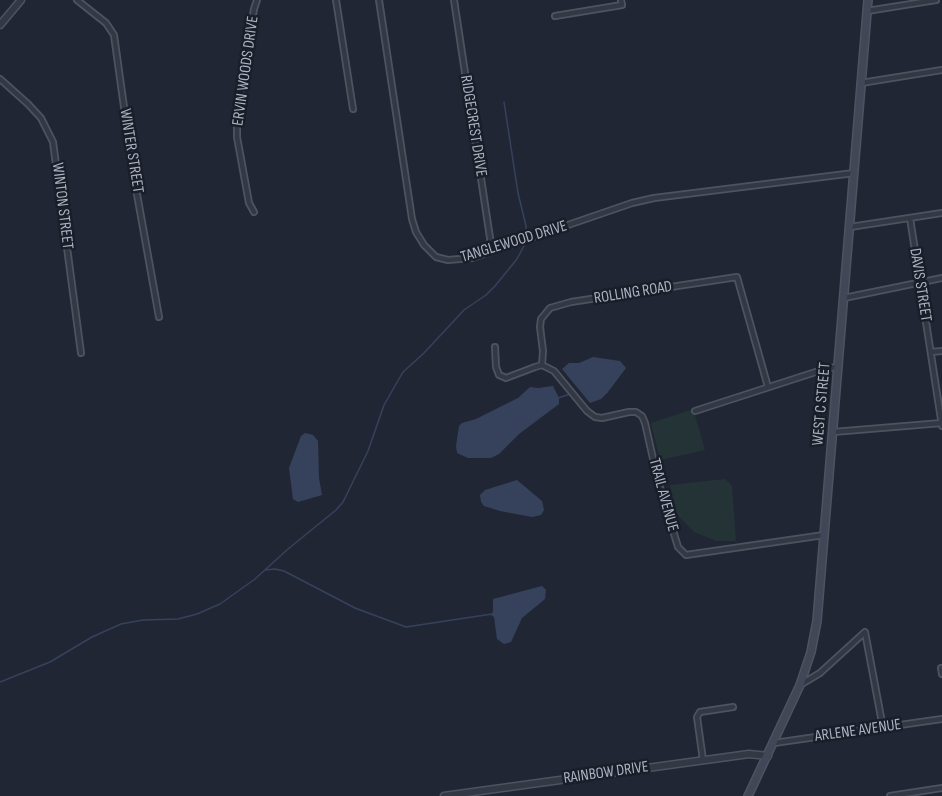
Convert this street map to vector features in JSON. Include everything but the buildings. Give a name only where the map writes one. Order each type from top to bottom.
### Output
[{"type":"main road","name":"WEST C STREET","points":[[748,796],[800,685],[811,652],[817,621],[868,0]]},
{"type":"street","points":[[0,25],[21,0]]},
{"type":"street","name":"WINTER STREET","points":[[77,0],[106,23],[114,34],[133,172],[159,317]]},
{"type":"street","name":"ERVIN WOODS DRIVE","points":[[254,212],[249,203],[237,137],[237,115],[257,0]]},
{"type":"street","points":[[336,0],[353,109]]},
{"type":"street","name":"TANGLEWOOD DRIVE","points":[[379,0],[412,219],[416,232],[424,245],[436,256],[448,260],[472,258],[632,203],[654,198],[854,173]]},
{"type":"street","name":"RIDGECREST DRIVE","points":[[454,0],[492,251]]},
{"type":"street","points":[[555,16],[622,5],[621,0]]},
{"type":"street","points":[[867,11],[936,0]]},
{"type":"street","points":[[861,83],[942,70]]},
{"type":"street","name":"WINTON STREET","points":[[0,80],[28,104],[40,118],[53,142],[81,353]]},
{"type":"street","points":[[850,227],[942,213]]},
{"type":"street","name":"DAVIS STREET","points":[[910,218],[942,424]]},
{"type":"street","name":"ROLLING ROAD","points":[[542,365],[541,319],[550,308],[571,302],[737,277],[768,387]]},
{"type":"street","points":[[844,298],[942,279]]},
{"type":"street","points":[[495,347],[496,367],[499,375],[506,378],[542,365]]},
{"type":"street","points":[[931,352],[942,351]]},
{"type":"street","name":"TRAIL AVENUE","points":[[542,365],[554,371],[586,411],[595,417],[602,418],[629,412],[636,412],[642,416],[678,547],[686,555],[824,535]]},
{"type":"street","points":[[695,411],[839,366]]},
{"type":"street","points":[[833,432],[942,424]]},
{"type":"street","points":[[800,685],[820,673],[865,632],[883,728]]},
{"type":"street","points":[[703,760],[697,717],[700,712],[734,707]]},
{"type":"street","name":"ARLENE AVENUE","points":[[774,742],[942,719]]},
{"type":"street","name":"RAINBOW DRIVE","points":[[444,796],[498,792],[749,754],[768,756]]},
{"type":"street","points":[[891,796],[942,788]]},
{"type":"shaded area","points":[[691,410],[694,412],[705,450],[660,460],[651,423]]},
{"type":"shaded area","points":[[725,479],[732,486],[736,541],[716,541],[694,532],[677,514],[670,485]]},
{"type":"water","points":[[593,357],[620,361],[626,368],[601,399],[590,403],[562,369],[569,363],[579,363]]},
{"type":"water","points":[[553,386],[559,398],[559,404],[519,434],[499,454],[491,458],[468,458],[457,453],[459,426],[462,423],[476,419],[518,398],[530,387]]},
{"type":"water","points":[[305,433],[313,435],[318,441],[322,495],[298,502],[293,499],[289,468],[301,436]]},
{"type":"water","points":[[517,480],[542,501],[544,510],[541,515],[532,517],[500,511],[484,506],[481,502],[480,495],[485,490]]},
{"type":"water","points":[[542,586],[546,590],[545,599],[522,618],[511,642],[504,644],[497,639],[494,617],[491,615],[493,599]]},
{"type":"waterway","points":[[504,102],[526,237]]},
{"type":"waterway","points":[[0,682],[50,662],[92,637],[121,624],[143,620],[178,619],[197,614],[220,604],[255,579],[343,502],[368,451],[384,405],[403,372],[464,310],[495,286],[517,259],[526,242]]},
{"type":"waterway","points":[[558,398],[570,394]]},
{"type":"waterway","points":[[265,570],[284,571],[355,608],[406,627],[492,614]]}]
